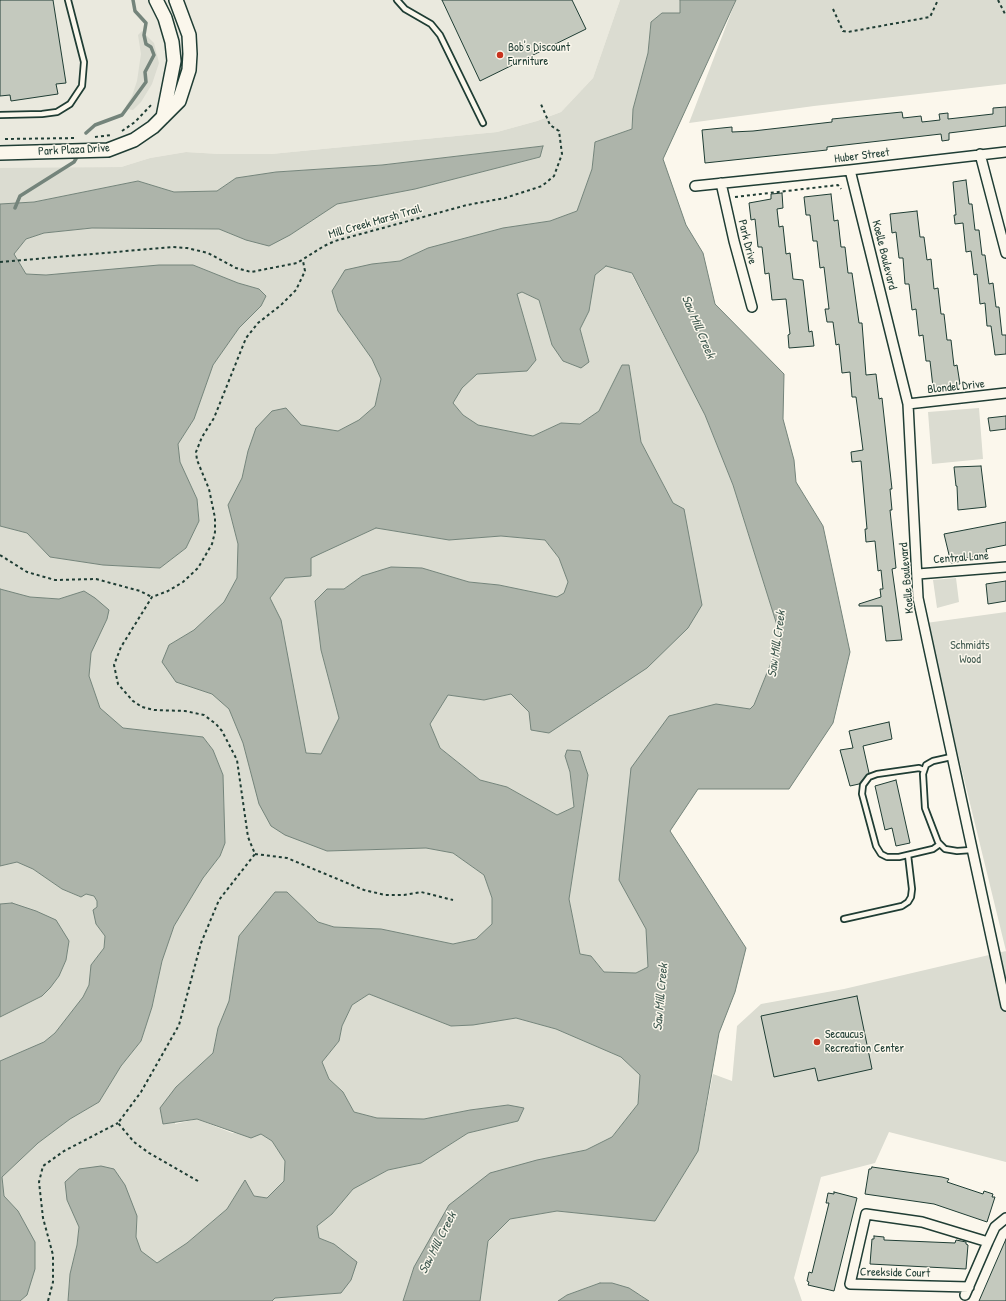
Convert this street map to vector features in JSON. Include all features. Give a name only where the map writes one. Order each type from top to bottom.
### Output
[{"type":"street","points":[[156,0],[172,42],[174,61],[163,117]]},
{"type":"street","name":"Park Plaza Drive","points":[[0,153],[108,150],[134,140],[163,117],[179,101],[185,85],[190,62],[189,35],[176,0]]},
{"type":"street","name":"Huber Street","points":[[696,186],[1006,152]]},
{"type":"street","points":[[980,154],[1006,253]]},
{"type":"street","name":"Koelle Boulevard","points":[[850,170],[908,404],[918,574],[918,598],[971,850],[1006,1006]]},
{"type":"street","name":"Park Drive","points":[[721,183],[734,241],[752,307]]},
{"type":"street","name":"Blondel Drive","points":[[908,404],[1006,393]]},
{"type":"street","name":"Central Lane","points":[[918,574],[1006,567]]},
{"type":"street","name":"Creekside Court","points":[[969,1287],[850,1284],[866,1214],[922,1222],[988,1242]]},
{"type":"street","points":[[965,1296],[988,1242],[998,1223],[1006,1218]]},
{"type":"lane","points":[[0,115],[42,114],[57,112],[70,104],[82,86],[84,62],[68,0]]},
{"type":"lane","points":[[397,0],[405,9],[431,24],[440,35],[483,123]]},
{"type":"lane","points":[[951,757],[932,761],[926,766],[922,774],[925,808],[938,842],[945,849],[957,851],[971,850]]},
{"type":"lane","points":[[924,770],[919,768],[877,774],[870,777],[863,785],[862,794],[876,846],[881,854],[887,857],[908,855],[933,849],[940,844]]},
{"type":"lane","points":[[844,919],[902,906],[908,902],[911,897],[912,889],[908,855]]},
{"type":"path","points":[[833,9],[843,31],[848,32],[930,16],[938,0]]},
{"type":"path","points":[[998,0],[1006,16]]},
{"type":"path","points":[[121,132],[135,122],[154,102]]},
{"type":"path","name":"Mill Creek Marsh Trail","points":[[0,262],[153,248],[187,248],[208,253],[236,268],[251,272],[263,271],[303,261],[324,246],[335,241],[468,205],[505,198],[542,186],[554,176],[562,154],[559,131],[550,125],[540,102]]},
{"type":"path","points":[[92,138],[115,133]]},
{"type":"path","points":[[0,140],[79,138]]},
{"type":"path","points":[[732,199],[734,197],[838,185],[841,189]]},
{"type":"path","points":[[255,854],[248,837],[237,760],[216,724],[204,715],[195,712],[154,710],[142,707],[133,701],[118,684],[114,665],[116,657],[152,597],[168,591],[183,582],[198,568],[212,544],[215,532],[215,518],[209,489],[197,460],[196,452],[202,437],[214,418],[246,338],[258,323],[281,305],[296,290],[305,271],[303,261]]},
{"type":"path","points":[[0,555],[27,572],[48,578],[75,580],[96,579],[140,591],[152,597]]},
{"type":"path","points":[[255,854],[287,858],[364,890],[385,895],[404,895],[421,892],[453,900]]},
{"type":"path","points":[[48,1301],[53,1282],[53,1255],[42,1210],[40,1182],[43,1166],[64,1151],[118,1123],[141,1092],[168,1047],[179,1025],[201,944],[219,900],[255,854]]},
{"type":"path","points":[[118,1123],[134,1142],[149,1154],[198,1182]]},
{"type":"shaded area","points":[[0,0],[620,0],[593,78],[561,112],[537,121],[497,132],[271,154],[186,152],[150,158],[121,167],[74,168],[0,168]]},
{"type":"green space","points":[[620,0],[680,0],[680,13],[662,13],[651,22],[648,53],[633,109],[632,129],[595,142],[592,169],[577,211],[550,221],[503,228],[429,248],[400,261],[372,264],[347,324],[372,359],[381,379],[375,406],[359,420],[338,431],[301,425],[248,451],[242,478],[228,505],[238,544],[237,578],[224,602],[194,630],[169,645],[176,682],[212,694],[229,709],[243,743],[251,773],[327,851],[426,848],[453,853],[484,875],[492,898],[492,924],[476,939],[453,944],[381,929],[334,927],[318,922],[287,892],[239,936],[229,1001],[218,1028],[213,1053],[176,1087],[175,1124],[197,1119],[232,1133],[261,1134],[272,1141],[285,1161],[284,1181],[267,1198],[254,1196],[245,1180],[227,1209],[187,1243],[157,1263],[141,1251],[136,1237],[137,1216],[67,1200],[79,1227],[77,1245],[70,1274],[68,1301],[20,1301],[27,1295],[18,1211],[4,1196],[2,1177],[38,1143],[70,1119],[99,1102],[121,1066],[141,1041],[152,1007],[162,961],[174,926],[203,878],[220,856],[225,843],[223,775],[213,750],[203,737],[123,728],[100,708],[89,676],[91,653],[107,619],[84,591],[59,599],[30,597],[0,589],[0,526],[27,533],[50,557],[103,565],[160,568],[186,548],[199,521],[197,499],[180,462],[178,444],[194,419],[213,365],[239,328],[261,306],[259,289],[238,283],[193,265],[46,275],[26,274],[14,254],[26,239],[44,233],[92,228],[219,229],[246,240],[290,235],[337,204],[415,189],[540,157],[543,146],[382,165],[276,172],[236,178],[217,191],[174,192],[138,181],[34,202],[0,204],[0,168],[121,167],[150,158],[186,152],[271,154],[497,132],[537,121],[561,112],[593,78]]},
{"type":"green space","points":[[736,0],[1006,0],[1006,84],[814,106],[689,123]]},
{"type":"green space","points":[[142,31],[154,43],[159,63],[152,84],[141,102],[133,110],[127,109],[126,106],[132,96],[137,81],[141,54],[138,35]]},
{"type":"green space","points":[[606,266],[631,273],[705,415],[733,485],[781,638],[754,706],[750,710],[745,710],[619,880],[646,929],[649,967],[636,973],[604,972],[591,956],[580,954],[569,899],[588,775],[565,756],[570,772],[574,807],[557,815],[507,787],[480,780],[440,748],[430,724],[447,695],[484,700],[512,694],[529,712],[673,503],[641,442],[629,365],[622,365],[599,411],[579,424],[561,423],[533,436],[478,425],[463,415],[453,403],[462,388],[477,374],[536,360],[517,294],[522,292],[539,300],[552,345],[589,362],[580,329],[589,311],[595,275]]},
{"type":"green space","points":[[979,408],[983,459],[932,464],[928,412]]},
{"type":"green space","points":[[376,528],[449,540],[501,536],[545,540],[559,558],[568,582],[564,593],[557,597],[499,585],[469,582],[422,568],[362,576],[344,589],[327,590],[315,601],[321,650],[339,718],[321,754],[306,753],[270,598],[285,578],[310,558]]},
{"type":"green space","points":[[956,578],[959,602],[937,608],[933,580]]},
{"type":"green space","name":"Schmidts Wood","points":[[1006,612],[1006,951],[926,623]]},
{"type":"green space","points":[[17,861],[33,869],[62,889],[80,897],[86,894],[94,896],[97,901],[96,924],[105,936],[104,948],[91,965],[89,985],[83,998],[55,1033],[44,1042],[0,1061],[0,1017],[42,996],[59,976],[66,960],[69,941],[12,903],[0,904],[0,865]]},
{"type":"green space","points":[[1006,951],[1006,1162],[889,1132],[875,1163],[821,1177],[794,1278],[802,1301],[649,1301],[641,1295],[612,1283],[600,1283],[567,1295],[558,1301],[480,1301],[488,1241],[510,1219],[557,1211],[655,1221],[698,1151],[713,1074],[732,1081],[737,1026],[761,1004],[844,989]]},
{"type":"green space","points":[[369,994],[451,1026],[473,1025],[516,1018],[556,1029],[621,1057],[640,1075],[638,1104],[612,1137],[586,1150],[537,1160],[414,1267],[403,1301],[272,1301],[275,1298],[305,1295],[334,1244],[319,1238],[316,1225],[332,1214],[353,1189],[388,1170],[421,1163],[468,1133],[518,1121],[524,1109],[508,1105],[470,1110],[424,1119],[377,1118],[354,1112],[343,1092],[329,1079],[322,1062],[339,1041],[342,1026],[352,1005]]},
{"type":"water","name":"Saw Mill Creek","points":[[680,0],[736,0],[663,159],[686,225],[703,253],[715,304],[784,374],[783,419],[794,460],[796,482],[823,526],[850,652],[833,723],[789,789],[698,789],[670,831],[746,948],[735,992],[719,1033],[698,1151],[655,1221],[557,1211],[510,1219],[488,1241],[480,1301],[403,1301],[414,1267],[449,1205],[490,1173],[537,1160],[586,1150],[612,1137],[638,1104],[640,1075],[621,1057],[556,1029],[516,1018],[473,1025],[451,1026],[369,994],[352,1005],[342,1026],[339,1041],[322,1062],[329,1079],[343,1092],[354,1112],[377,1118],[424,1119],[470,1110],[508,1105],[524,1108],[518,1121],[468,1133],[421,1163],[388,1170],[353,1189],[332,1214],[317,1226],[319,1238],[334,1244],[357,1262],[351,1280],[341,1293],[275,1298],[272,1301],[68,1301],[70,1274],[77,1245],[79,1227],[67,1200],[65,1182],[79,1169],[101,1166],[114,1169],[125,1185],[137,1216],[136,1237],[141,1251],[157,1263],[187,1243],[227,1209],[245,1180],[254,1196],[267,1198],[284,1181],[285,1161],[272,1141],[261,1134],[251,1138],[197,1119],[163,1124],[160,1108],[176,1087],[213,1053],[218,1028],[229,1001],[239,936],[275,892],[287,892],[318,922],[334,927],[381,929],[453,944],[476,939],[492,924],[492,898],[484,875],[453,853],[426,848],[327,851],[285,835],[271,826],[259,804],[243,743],[229,709],[212,694],[176,682],[162,662],[169,645],[194,630],[224,602],[237,578],[238,544],[228,505],[242,478],[248,451],[256,428],[272,411],[286,408],[301,425],[338,431],[359,420],[375,406],[381,379],[372,359],[338,311],[332,291],[345,270],[372,264],[400,261],[428,248],[503,228],[550,221],[577,211],[592,169],[595,142],[632,129],[633,109],[648,53],[651,22],[662,13],[680,13]],"holes":[[[606,266],[632,273],[705,415],[733,485],[781,638],[754,705],[750,709],[716,704],[669,716],[631,768],[619,880],[646,929],[648,967],[636,973],[604,972],[591,956],[580,954],[569,899],[588,775],[580,751],[567,750],[565,756],[570,772],[574,807],[557,815],[507,787],[480,780],[440,748],[430,724],[448,695],[484,700],[511,694],[529,712],[531,730],[549,733],[647,668],[688,628],[702,605],[684,509],[673,503],[641,442],[629,365],[622,365],[599,411],[580,424],[561,423],[533,436],[478,425],[463,415],[453,403],[462,388],[477,374],[527,371],[536,360],[517,294],[522,292],[539,300],[552,345],[563,361],[581,368],[589,362],[580,329],[589,311],[595,275]],[[376,528],[449,540],[501,536],[545,540],[559,558],[568,582],[564,593],[557,597],[499,585],[469,582],[422,568],[391,567],[362,576],[344,589],[327,589],[315,601],[321,650],[339,718],[321,754],[306,753],[281,620],[270,598],[285,578],[311,576],[311,558]]]},
{"type":"water","points":[[543,146],[540,157],[415,189],[337,204],[290,235],[269,246],[246,240],[219,229],[92,228],[44,233],[26,239],[14,254],[26,274],[46,275],[159,265],[193,265],[238,283],[259,289],[266,296],[261,306],[239,328],[213,365],[194,419],[178,444],[180,462],[197,499],[199,521],[186,548],[160,568],[103,565],[50,557],[27,533],[0,526],[0,204],[34,202],[138,181],[174,192],[217,191],[236,178],[276,172],[382,165]]},
{"type":"water","points":[[0,589],[30,597],[59,599],[84,591],[109,610],[107,619],[91,653],[89,676],[100,708],[123,728],[203,737],[213,750],[223,775],[225,843],[220,856],[203,878],[174,926],[162,961],[152,1007],[141,1041],[121,1066],[99,1102],[70,1119],[38,1143],[2,1177],[4,1196],[18,1211],[35,1242],[35,1269],[27,1295],[20,1301],[0,1301],[0,1061],[44,1042],[55,1033],[83,997],[89,985],[91,965],[104,948],[105,936],[96,924],[93,910],[97,907],[97,901],[94,896],[86,894],[81,897],[62,889],[33,869],[17,862],[0,866]]},
{"type":"water","points":[[12,903],[56,920],[69,941],[66,960],[59,976],[50,988],[42,996],[0,1017],[0,904]]},
{"type":"water","points":[[600,1283],[612,1283],[629,1288],[649,1301],[558,1301],[567,1295]]},
{"type":"building","points":[[0,0],[53,0],[66,83],[56,84],[58,94],[11,101],[10,95],[0,96]]},
{"type":"building","name":"Bob's Discount Furniture","points":[[442,0],[572,0],[586,29],[480,81]]},
{"type":"building","points":[[1006,107],[1006,126],[949,133],[949,140],[942,141],[941,134],[827,147],[827,150],[705,163],[702,130],[732,127],[732,132],[753,131],[832,122],[832,119],[902,112],[903,118],[921,116],[922,122],[940,120],[939,114],[948,113],[948,119],[993,114],[993,108]]},
{"type":"building","points":[[966,180],[969,204],[972,204],[975,230],[979,230],[982,255],[985,255],[989,284],[993,283],[996,307],[999,307],[1002,335],[1006,335],[1006,354],[995,355],[991,326],[987,326],[985,303],[980,304],[977,274],[974,275],[971,251],[966,252],[963,223],[955,224],[954,215],[956,215],[953,182]]},
{"type":"building","points":[[782,193],[783,208],[777,209],[779,227],[783,226],[786,254],[790,253],[793,279],[803,280],[809,332],[812,331],[814,346],[789,348],[788,335],[790,334],[786,299],[772,300],[769,273],[765,274],[762,247],[758,247],[755,219],[751,220],[749,203],[771,199],[771,194]]},
{"type":"building","points":[[831,194],[834,221],[838,220],[841,247],[845,247],[848,273],[852,273],[859,323],[862,323],[866,375],[876,374],[879,399],[882,398],[892,489],[890,489],[892,510],[890,510],[896,568],[892,569],[902,640],[886,641],[882,606],[859,606],[859,604],[881,597],[880,589],[883,589],[881,570],[878,571],[875,541],[866,542],[865,529],[867,529],[861,461],[852,462],[851,452],[863,450],[856,397],[852,397],[850,372],[842,373],[839,344],[836,345],[833,322],[827,322],[825,309],[829,309],[824,267],[820,268],[817,241],[813,241],[810,215],[806,215],[804,197]]},
{"type":"building","points":[[917,211],[920,237],[924,237],[927,260],[931,259],[934,289],[938,288],[941,314],[944,314],[947,340],[951,340],[954,366],[957,365],[960,384],[933,387],[930,361],[926,361],[923,335],[919,336],[916,309],[912,310],[909,284],[905,284],[903,258],[899,258],[896,232],[892,233],[890,214]]},
{"type":"building","points":[[1006,416],[1006,429],[990,431],[988,418]]},
{"type":"building","points":[[981,466],[986,507],[958,510],[957,486],[954,467]]},
{"type":"building","points":[[1006,522],[1006,545],[986,549],[987,554],[961,559],[962,561],[951,563],[944,534]]},
{"type":"building","points":[[1006,581],[1006,601],[988,604],[986,584]]},
{"type":"building","points":[[889,722],[892,739],[863,746],[869,773],[859,784],[850,786],[840,750],[853,748],[849,731]]},
{"type":"building","points":[[896,780],[910,843],[896,846],[892,828],[885,830],[875,786]]},
{"type":"building","name":"Secaucus Recreation Center","points":[[857,996],[872,1069],[818,1081],[815,1068],[774,1077],[761,1016]]},
{"type":"building","points":[[872,1167],[942,1177],[949,1179],[947,1182],[983,1194],[984,1191],[993,1194],[992,1197],[995,1197],[987,1222],[934,1204],[865,1194],[869,1169]]},
{"type":"building","points":[[834,1192],[857,1198],[834,1291],[808,1285],[809,1282],[807,1281],[809,1272],[812,1273],[829,1203],[826,1203],[828,1193],[834,1194]]},
{"type":"building","points":[[874,1236],[884,1237],[884,1240],[955,1243],[956,1240],[966,1242],[968,1245],[966,1269],[870,1264],[872,1239],[874,1239]]},
{"type":"building","points":[[1006,1239],[1006,1301],[979,1301]]},
{"type":"waterway","points":[[86,133],[95,125],[122,115],[146,82],[145,72],[154,55],[151,47],[146,44],[144,35],[146,23],[135,11],[133,0]]},
{"type":"waterway","points":[[15,208],[20,196],[74,162],[77,157]]},
{"type":"place","name":"Bob's Discount Furniture","points":[[500,55]]},
{"type":"place","name":"Secaucus Recreation Center","points":[[817,1042]]}]
